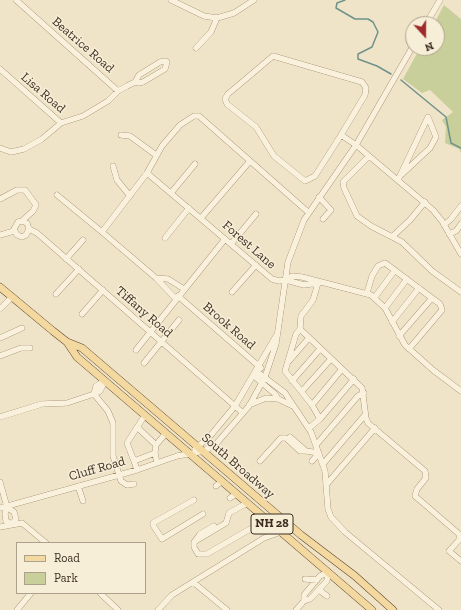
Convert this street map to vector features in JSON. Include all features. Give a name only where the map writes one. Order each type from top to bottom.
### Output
[{"type":"main road","name":"South Broadway","points":[[0,287],[67,342],[82,348],[301,535],[355,576],[393,610]]},
{"type":"main road","name":"South Broadway","points":[[67,342],[76,357],[372,610]]},
{"type":"street","name":"Beatrice Road","points":[[16,0],[118,91]]},
{"type":"street","points":[[171,0],[204,16],[216,18],[234,13],[254,0]]},
{"type":"street","points":[[431,16],[440,0]]},
{"type":"street","points":[[196,48],[211,32],[216,18]]},
{"type":"street","points":[[273,56],[353,78],[362,82],[366,92],[341,135],[315,176],[305,181],[274,156],[256,127],[227,104],[225,99],[228,94],[273,56]]},
{"type":"street","points":[[201,449],[216,444],[244,413],[264,377],[276,344],[276,336],[292,248],[308,212],[356,145],[407,56]]},
{"type":"street","name":"Lisa Road","points":[[0,69],[61,124],[83,116],[108,101],[118,91],[135,82],[143,82],[165,69],[167,62],[162,61],[139,75],[135,82]]},
{"type":"street","points":[[102,232],[147,173],[156,154],[180,125],[194,116],[199,116],[308,212]]},
{"type":"street","points":[[428,117],[436,137],[430,148],[399,178],[416,143],[428,117]]},
{"type":"street","points":[[0,148],[10,152],[24,149],[42,139],[61,124]]},
{"type":"street","points":[[121,135],[130,136],[156,154]]},
{"type":"street","points":[[341,135],[399,178],[425,202],[438,215],[461,254]]},
{"type":"street","points":[[369,156],[344,179],[343,185],[354,212],[360,219],[382,233],[393,236],[402,242],[432,271],[461,292]]},
{"type":"street","points":[[201,218],[250,161]]},
{"type":"street","points":[[171,193],[195,164]]},
{"type":"street","points":[[113,166],[117,180],[130,196]]},
{"type":"street","name":"Forest Lane","points":[[147,173],[272,280],[286,280],[292,276],[367,293],[375,297]]},
{"type":"street","points":[[0,200],[17,190],[25,190],[36,204],[33,210],[22,221],[16,224],[14,231]]},
{"type":"street","name":"Brook Road","points":[[57,195],[156,278],[264,377]]},
{"type":"street","points":[[319,197],[331,210],[322,219]]},
{"type":"street","points":[[393,236],[410,220],[425,202]]},
{"type":"street","points":[[444,225],[452,220],[461,206]]},
{"type":"street","points":[[165,238],[189,208]]},
{"type":"street","points":[[231,244],[256,214]]},
{"type":"street","name":"Tiffany Road","points":[[22,221],[27,223],[29,230],[37,232],[66,259],[244,413]]},
{"type":"street","points":[[449,234],[456,231],[461,224]]},
{"type":"street","points":[[14,231],[17,235],[22,237],[28,234],[29,230]]},
{"type":"street","points":[[0,235],[14,231]]},
{"type":"street","points":[[136,350],[225,239]]},
{"type":"street","points":[[66,259],[83,240]]},
{"type":"street","points":[[367,293],[372,276],[378,266],[385,263],[440,304],[442,310],[409,349]]},
{"type":"street","points":[[232,292],[256,265]]},
{"type":"street","points":[[56,294],[79,269]]},
{"type":"street","points":[[396,270],[375,297],[385,308],[399,336],[409,349],[461,390]]},
{"type":"street","points":[[156,278],[168,280],[184,289]]},
{"type":"street","points":[[385,308],[407,279]]},
{"type":"street","points":[[318,283],[312,300],[301,316],[300,330],[296,334],[286,364],[286,371],[312,404],[320,419]]},
{"type":"street","points":[[392,322],[419,288]]},
{"type":"street","points":[[82,314],[103,290]]},
{"type":"street","points":[[0,309],[12,297]]},
{"type":"street","points":[[399,336],[432,298]]},
{"type":"street","points":[[144,363],[179,320]]},
{"type":"street","points":[[0,338],[22,328]]},
{"type":"street","points":[[300,330],[308,339],[354,379],[364,393],[367,420],[425,471],[426,478],[417,489],[415,496],[459,534],[460,539],[449,551],[461,561]]},
{"type":"street","points":[[201,449],[235,406],[276,336]]},
{"type":"street","points":[[286,364],[308,339]]},
{"type":"street","points":[[0,356],[21,348],[30,348]]},
{"type":"street","points":[[292,380],[320,348]]},
{"type":"street","points":[[302,391],[331,359]]},
{"type":"street","points":[[312,404],[342,369]]},
{"type":"street","points":[[256,371],[286,394],[309,428],[323,464],[329,512],[338,525],[439,610]]},
{"type":"street","points":[[264,377],[278,398],[295,408]]},
{"type":"street","points":[[309,428],[320,419],[354,379]]},
{"type":"street","points":[[0,418],[42,404],[66,403],[94,394],[100,391],[105,381]]},
{"type":"street","points":[[316,445],[358,396],[364,393]]},
{"type":"street","points":[[94,394],[108,411],[113,423],[112,448],[118,475],[125,484],[134,484]]},
{"type":"street","points":[[249,405],[266,398],[278,398]]},
{"type":"street","points":[[137,470],[127,443],[145,415]]},
{"type":"street","points":[[323,464],[366,415]]},
{"type":"street","points":[[137,427],[156,445]]},
{"type":"street","points":[[326,485],[375,428]]},
{"type":"street","points":[[157,463],[155,453],[156,445],[166,433]]},
{"type":"street","points":[[290,437],[306,451]]},
{"type":"street","points":[[260,461],[281,438],[286,438],[300,451],[319,453]]},
{"type":"street","name":"Cluff Road","points":[[0,508],[137,470],[191,454],[201,449]]},
{"type":"street","points":[[134,460],[155,453]]},
{"type":"street","points":[[312,461],[319,453]]},
{"type":"street","points":[[216,486],[222,481]]},
{"type":"street","points":[[0,482],[7,507],[5,514],[6,520],[12,524]]},
{"type":"street","points":[[78,486],[83,501]]},
{"type":"street","points":[[230,498],[236,494]]},
{"type":"street","points":[[194,500],[153,523],[153,525],[162,539],[203,514]]},
{"type":"street","points":[[247,502],[229,516],[200,534],[194,542],[194,546],[198,554],[204,555],[254,528],[266,519]]},
{"type":"street","points":[[0,527],[22,523],[45,542]]},
{"type":"street","points":[[158,610],[168,598],[193,582],[264,538],[281,532]]},
{"type":"street","points":[[304,601],[304,595],[317,580],[328,572]]},
{"type":"street","points":[[296,610],[304,601],[310,599],[327,581],[328,572]]},
{"type":"street","points":[[305,579],[317,580]]},
{"type":"street","points":[[193,582],[227,610]]},
{"type":"street","points":[[319,590],[327,596]]},
{"type":"street","points":[[17,610],[30,594]]},
{"type":"street","points":[[101,594],[118,610]]},
{"type":"green space","points":[[444,5],[461,19],[461,153],[459,149],[445,143],[446,127],[442,120],[453,112],[430,90],[422,93],[403,79],[416,56],[445,56],[445,16],[438,16]]},
{"type":"waterway","points":[[345,0],[337,3],[336,8],[355,19],[368,19],[373,22],[378,32],[372,47],[358,54],[358,59],[377,66],[391,74]]},
{"type":"waterway","points":[[401,80],[446,117],[451,143],[461,148]]}]
